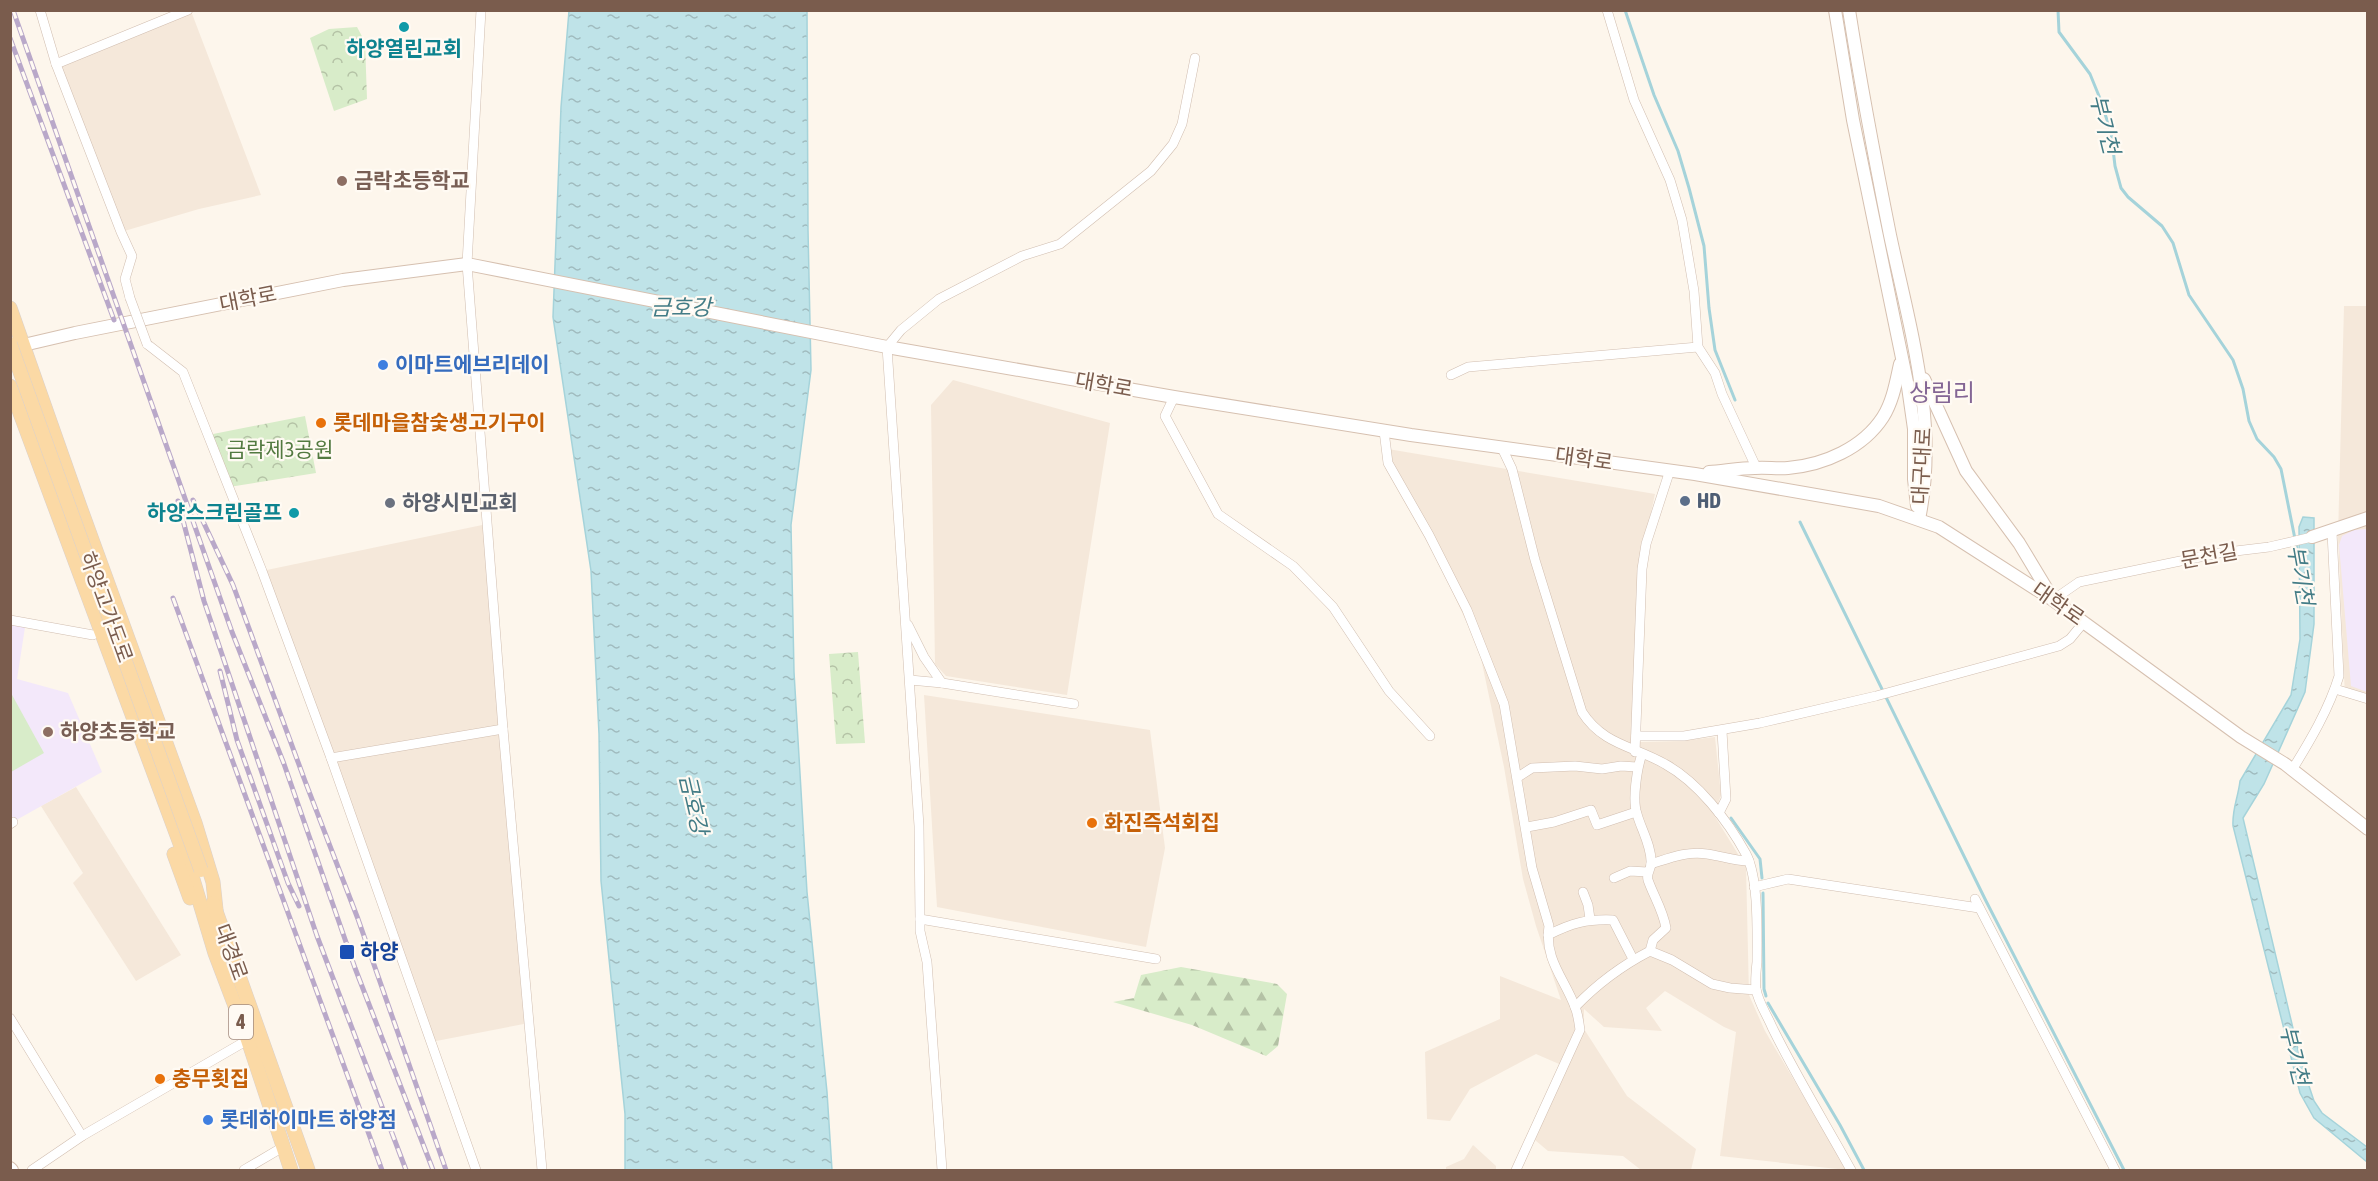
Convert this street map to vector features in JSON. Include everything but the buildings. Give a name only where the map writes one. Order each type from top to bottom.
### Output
[{"type":"main road","name":"대구대로","points":[[1835,10],[1853,120],[1908,387],[1914,429],[1914,479],[1918,519]]},
{"type":"main road","name":"대구대로","points":[[1849,10],[1866,117],[1916,359],[1927,440],[1925,479],[1918,519]]},
{"type":"main road","name":"대학로","points":[[15,346],[343,280],[467,264],[887,347],[1174,397],[1384,431],[1670,470],[1879,506],[1939,527],[1971,545],[2084,622],[2245,740],[2288,767]]},
{"type":"main road","points":[[10,308],[15,346],[80,507],[195,823],[213,882],[216,910]]},
{"type":"main road","name":"하양고가도로","points":[[15,346],[196,871]]},
{"type":"main road","points":[[1916,359],[1941,421],[1965,471],[2019,543],[2053,600]]},
{"type":"main road","points":[[1695,474],[1756,468],[1788,468],[1810,464],[1844,452],[1864,438],[1883,417],[1892,399],[1901,360]]},
{"type":"main road","name":"하양고가도로","points":[[10,386],[196,871]]},
{"type":"main road","points":[[10,407],[201,929],[206,942],[215,953]]},
{"type":"main road","name":"문천길","points":[[2312,537],[2332,532],[2367,518]]},
{"type":"main road","points":[[2288,767],[2367,829]]},
{"type":"main road","name":"대경로","points":[[196,871],[216,910],[291,1170]]},
{"type":"main road","name":"대경로","points":[[196,871],[215,953],[254,1037],[308,1170]]},
{"type":"street","points":[[40,10],[56,64],[132,256],[125,279],[147,344],[183,372],[262,571],[332,758],[476,1170]]},
{"type":"street","points":[[56,64],[188,10]]},
{"type":"street","points":[[481,10],[467,264],[503,729],[542,1170]]},
{"type":"street","points":[[1607,10],[1634,100],[1670,180],[1682,220],[1694,291],[1698,347],[1715,373],[1722,394],[1756,468]]},
{"type":"street","points":[[942,1170],[927,962],[920,931],[919,826],[887,347],[901,330],[939,299],[1022,256],[1060,244],[1151,171],[1173,144],[1182,124],[1195,58]]},
{"type":"street","points":[[1451,375],[1468,368],[1698,347]]},
{"type":"street","points":[[1174,397],[1165,416],[1218,514],[1293,566],[1333,608],[1389,692],[1430,736]]},
{"type":"street","points":[[1384,431],[1388,463],[1429,535],[1467,610],[1504,704],[1527,827],[1532,868],[1549,926],[1548,935],[1555,968],[1575,1006],[1580,1030],[1516,1170]]},
{"type":"street","points":[[1502,448],[1512,469],[1535,560],[1582,712],[1588,722],[1612,742],[1662,762],[1683,775],[1719,813],[1749,861],[1754,876],[1757,934],[1756,990],[1778,1038],[1851,1170]]},
{"type":"street","points":[[1575,1006],[1599,983],[1650,951],[1653,940],[1666,928],[1662,909],[1648,879],[1649,868],[1643,827],[1636,812],[1639,753],[1636,736],[1642,569],[1646,544],[1670,470]]},
{"type":"street","points":[[2288,767],[2307,746],[2339,676],[2332,532]]},
{"type":"street","name":"문천길","points":[[2053,600],[2079,582],[2219,553],[2269,547],[2312,537]]},
{"type":"street","points":[[10,620],[93,635]]},
{"type":"street","points":[[906,620],[924,657],[942,683]]},
{"type":"street","points":[[1636,736],[1684,736],[1722,731],[1884,694],[2059,646],[2070,639],[2084,622]]},
{"type":"street","points":[[910,680],[1074,704]]},
{"type":"street","points":[[2335,689],[2367,699]]},
{"type":"street","points":[[332,758],[503,729]]},
{"type":"street","points":[[1719,813],[1726,799],[1722,731]]},
{"type":"street","points":[[1518,777],[1532,768],[1637,767]]},
{"type":"street","points":[[1527,827],[1554,822],[1591,810],[1597,825],[1636,812]]},
{"type":"street","points":[[1614,878],[1630,871],[1649,868],[1680,853],[1707,854],[1733,861],[1749,861]]},
{"type":"street","points":[[1754,886],[1788,879],[1977,904],[2115,1170]]},
{"type":"street","points":[[1583,892],[1590,919]]},
{"type":"street","points":[[920,919],[1156,959]]},
{"type":"street","points":[[1548,935],[1569,924],[1590,919],[1613,920],[1633,960]]},
{"type":"street","points":[[1650,951],[1672,960],[1712,984],[1756,990]]},
{"type":"street","points":[[10,1018],[82,1136]]},
{"type":"street","points":[[32,1170],[82,1136],[254,1037]]},
{"type":"street","points":[[244,1170],[283,1148]]},
{"type":"shaded area","points":[[191,11],[261,195],[199,209],[121,232],[56,64]]},
{"type":"shaded area","points":[[2344,306],[2367,306],[2367,703],[2345,697],[2338,537]]},
{"type":"shaded area","points":[[953,380],[1110,423],[1067,695],[946,676],[935,664],[931,405]]},
{"type":"shaded area","points":[[1382,448],[1655,494],[1638,573],[1631,738],[1641,742],[1715,737],[1721,795],[1714,815],[1746,867],[1749,995],[1765,1031],[1847,1170],[1720,1156],[1736,1032],[1665,991],[1646,1008],[1662,1031],[1604,1027],[1584,1009],[1584,1029],[1627,1096],[1696,1149],[1691,1170],[1641,1170],[1623,1156],[1548,1151],[1535,1140],[1566,1067],[1536,1054],[1470,1089],[1450,1121],[1427,1119],[1425,1052],[1500,1019],[1500,976],[1561,1000],[1523,879],[1504,767],[1479,649],[1439,563],[1385,468]]},
{"type":"shaded area","points":[[487,524],[529,1023],[431,1042],[262,571]]},
{"type":"shaded area","points":[[2368,529],[2367,692],[2351,686],[2339,545],[2342,536],[2354,530]]},
{"type":"shaded area","name":"하양초등학교","points":[[10,618],[26,621],[17,679],[68,693],[102,772],[11,823]]},
{"type":"shaded area","points":[[924,695],[1150,730],[1165,848],[1146,947],[937,907]]},
{"type":"shaded area","points":[[76,787],[181,955],[136,981],[73,883],[83,873],[41,806]]},
{"type":"shaded area","points":[[1473,1145],[1496,1166],[1496,1170],[1446,1170],[1446,1167],[1464,1159]]},
{"type":"green space","points":[[357,27],[365,42],[367,99],[334,111],[310,38],[329,29]]},
{"type":"green space","name":"금락제3공원","points":[[305,416],[316,473],[229,487],[208,435]]},
{"type":"green space","points":[[858,652],[865,743],[836,744],[829,654]]},
{"type":"green space","points":[[11,693],[44,753],[10,772]]},
{"type":"green space","points":[[1181,967],[1277,984],[1287,994],[1278,1046],[1266,1056],[1192,1025],[1113,1002],[1134,998],[1141,975]]},
{"type":"water","name":"금호강","points":[[569,11],[807,11],[811,370],[791,525],[794,672],[807,892],[827,1092],[832,1170],[625,1170],[625,1114],[601,881],[599,734],[591,571],[553,317],[561,107]]},
{"type":"water","points":[[2303,517],[2314,518],[2314,624],[2305,692],[2264,784],[2243,818],[2301,1062],[2314,1101],[2322,1113],[2367,1147],[2367,1162],[2314,1118],[2300,1093],[2233,826],[2233,814],[2240,781],[2291,695],[2300,639],[2299,527]]},
{"type":"waterway","points":[[1625,10],[1654,95],[1678,151],[1689,188],[1704,246],[1715,350],[1735,400]]},
{"type":"waterway","name":"부기천","points":[[2058,10],[2059,32],[2090,74],[2099,96],[2111,132],[2115,166],[2121,188],[2128,197],[2162,226],[2173,243],[2189,295],[2233,360],[2243,389],[2249,421],[2257,439],[2274,457],[2281,469],[2299,559]]},
{"type":"waterway","points":[[1800,522],[1986,901],[2124,1170]]},
{"type":"waterway","points":[[1731,818],[1760,859],[1762,878]]},
{"type":"waterway","points":[[1763,893],[1766,996]]},
{"type":"waterway","points":[[1768,1003],[1864,1170]]},
{"type":"railway","points":[[13,10],[232,632],[284,764],[355,968],[433,1170]]},
{"type":"railway","points":[[10,38],[114,320]]},
{"type":"railway","points":[[193,500],[233,585],[358,919],[446,1170]]},
{"type":"railway","points":[[178,501],[204,601],[317,936],[406,1170]]},
{"type":"railway","points":[[173,598],[382,1170]]},
{"type":"railway","points":[[220,671],[237,740],[288,883],[299,906]]},
{"type":"place","name":"하양열린교회","points":[[404,27]]},
{"type":"place","name":"금락초등학교","points":[[342,181]]},
{"type":"place","name":"이마트에브리데이","points":[[383,365]]},
{"type":"place","name":"롯데마을참숯생고기구이","points":[[321,423]]},
{"type":"place","name":"HD","points":[[1685,501]]},
{"type":"place","name":"하양시민교회","points":[[390,503]]},
{"type":"place","name":"하양스크린골프","points":[[294,513]]},
{"type":"place","name":"하양초등학교","points":[[48,732]]},
{"type":"place","name":"화진즉석회집","points":[[1092,823]]},
{"type":"place","name":"하양","points":[[347,952]]},
{"type":"place","name":"충무횟집","points":[[160,1079]]},
{"type":"place","name":"롯데하이마트 하양점","points":[[208,1120]]},
{"type":"district","name":"상림리","points":[[1942,393]]}]
